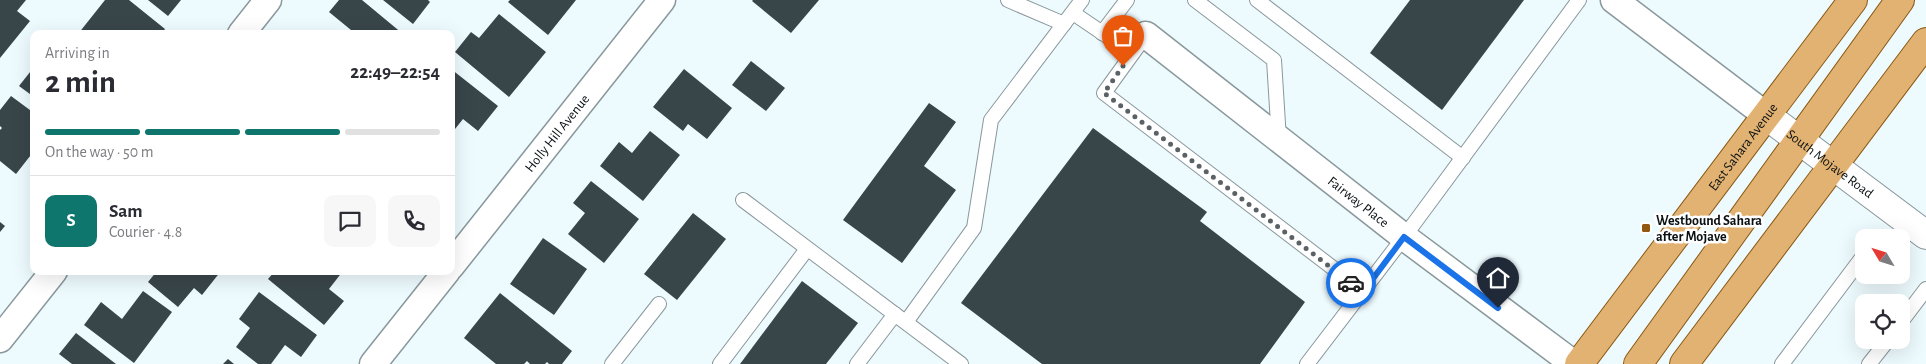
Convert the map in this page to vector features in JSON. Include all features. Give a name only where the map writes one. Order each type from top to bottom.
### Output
[{"type":"main road","name":"East Sahara Avenue","points":[[1579,364],[1854,0]]},
{"type":"main road","points":[[1638,364],[1798,139],[1900,0]]},
{"type":"main road","points":[[1684,364],[1926,42]]},
{"type":"street","points":[[244,30],[268,0]]},
{"type":"street","name":"Holly Hill Avenue","points":[[455,261],[662,0]]},
{"type":"street","name":"South Mojave Road","points":[[1614,0],[1926,235]]},
{"type":"street","name":"Fairway Place","points":[[1139,44],[1279,140],[1404,237],[1574,364]]},
{"type":"street","points":[[0,339],[51,275]]},
{"type":"street","points":[[373,364],[444,275]]},
{"type":"lane","points":[[1008,0],[1068,18],[1102,33],[1139,44],[1104,93],[1363,292]]},
{"type":"lane","points":[[857,364],[900,318],[974,228],[991,120],[1082,0]]},
{"type":"lane","points":[[1102,33],[1127,0]]},
{"type":"lane","points":[[1195,0],[1274,60],[1279,140]]},
{"type":"lane","points":[[1258,0],[1463,158]]},
{"type":"lane","points":[[1307,364],[1363,292],[1579,0]]},
{"type":"lane","points":[[743,200],[961,364]]},
{"type":"lane","points":[[720,364],[808,249]]},
{"type":"lane","points":[[1782,364],[1855,267]]},
{"type":"lane","points":[[1910,310],[1926,289]]},
{"type":"lane","points":[[612,364],[659,304]]},
{"type":"lane","points":[[1870,364],[1881,349]]},
{"type":"building","points":[[0,0],[26,0],[17,11],[30,21],[0,58]]},
{"type":"building","points":[[105,0],[129,0],[165,29],[164,30],[81,30]]},
{"type":"building","points":[[148,0],[181,0],[168,16]]},
{"type":"building","points":[[339,0],[362,0],[398,30],[351,30],[329,12]]},
{"type":"building","points":[[383,0],[428,0],[430,2],[413,24]]},
{"type":"building","points":[[510,0],[576,0],[548,35],[508,2]]},
{"type":"building","points":[[753,0],[819,0],[791,33]]},
{"type":"building","points":[[1410,0],[1524,0],[1442,110],[1370,53]]},
{"type":"building","points":[[499,14],[546,52],[509,97],[455,52],[471,32],[479,38]]},
{"type":"building","points":[[751,61],[785,88],[766,111],[732,85]]},
{"type":"building","points":[[684,69],[732,108],[707,139],[688,124],[683,131],[653,107]]},
{"type":"building","points":[[30,72],[30,94],[19,86]]},
{"type":"building","points":[[455,72],[498,106],[478,131],[463,119],[455,129]]},
{"type":"building","points":[[11,96],[30,110],[30,156],[16,174],[0,161],[0,130],[2,128],[0,126],[0,110]]},
{"type":"building","points":[[929,103],[956,122],[924,166],[956,190],[902,263],[843,220]]},
{"type":"building","points":[[1093,128],[1207,212],[1200,221],[1305,302],[1260,364],[1042,364],[961,303]]},
{"type":"building","points":[[650,131],[680,155],[643,201],[600,166],[619,142],[632,153]]},
{"type":"building","points":[[591,181],[639,219],[604,263],[568,234],[585,213],[573,203]]},
{"type":"building","points":[[693,213],[726,239],[677,300],[644,274]]},
{"type":"building","points":[[0,222],[5,226],[0,232]]},
{"type":"building","points":[[543,238],[587,269],[554,315],[510,284]]},
{"type":"building","points":[[154,275],[218,275],[202,295],[194,288],[178,307],[148,282]]},
{"type":"building","points":[[272,275],[340,275],[329,289],[344,301],[324,325],[268,279]]},
{"type":"building","points":[[802,281],[858,323],[826,364],[740,364]]},
{"type":"building","points":[[143,291],[172,312],[134,363],[84,325],[101,302],[122,319]]},
{"type":"building","points":[[259,292],[317,335],[301,357],[285,345],[271,364],[258,364],[236,347],[250,328],[239,319]]},
{"type":"building","points":[[500,293],[572,351],[562,364],[549,364],[547,362],[545,364],[530,364],[527,361],[524,364],[496,364],[464,338]]},
{"type":"building","points":[[76,333],[116,364],[72,364],[59,354]]},
{"type":"building","points":[[228,359],[234,364],[223,364]]},
{"type":"way so far","points":[[1123,66],[1104,93],[1351,283]]},
{"type":"place","name":"Westbound Sahara after Mojave","points":[[1646,228]]},
{"type":"route","points":[[1351,283],[1363,292],[1404,237],[1498,308]]}]
